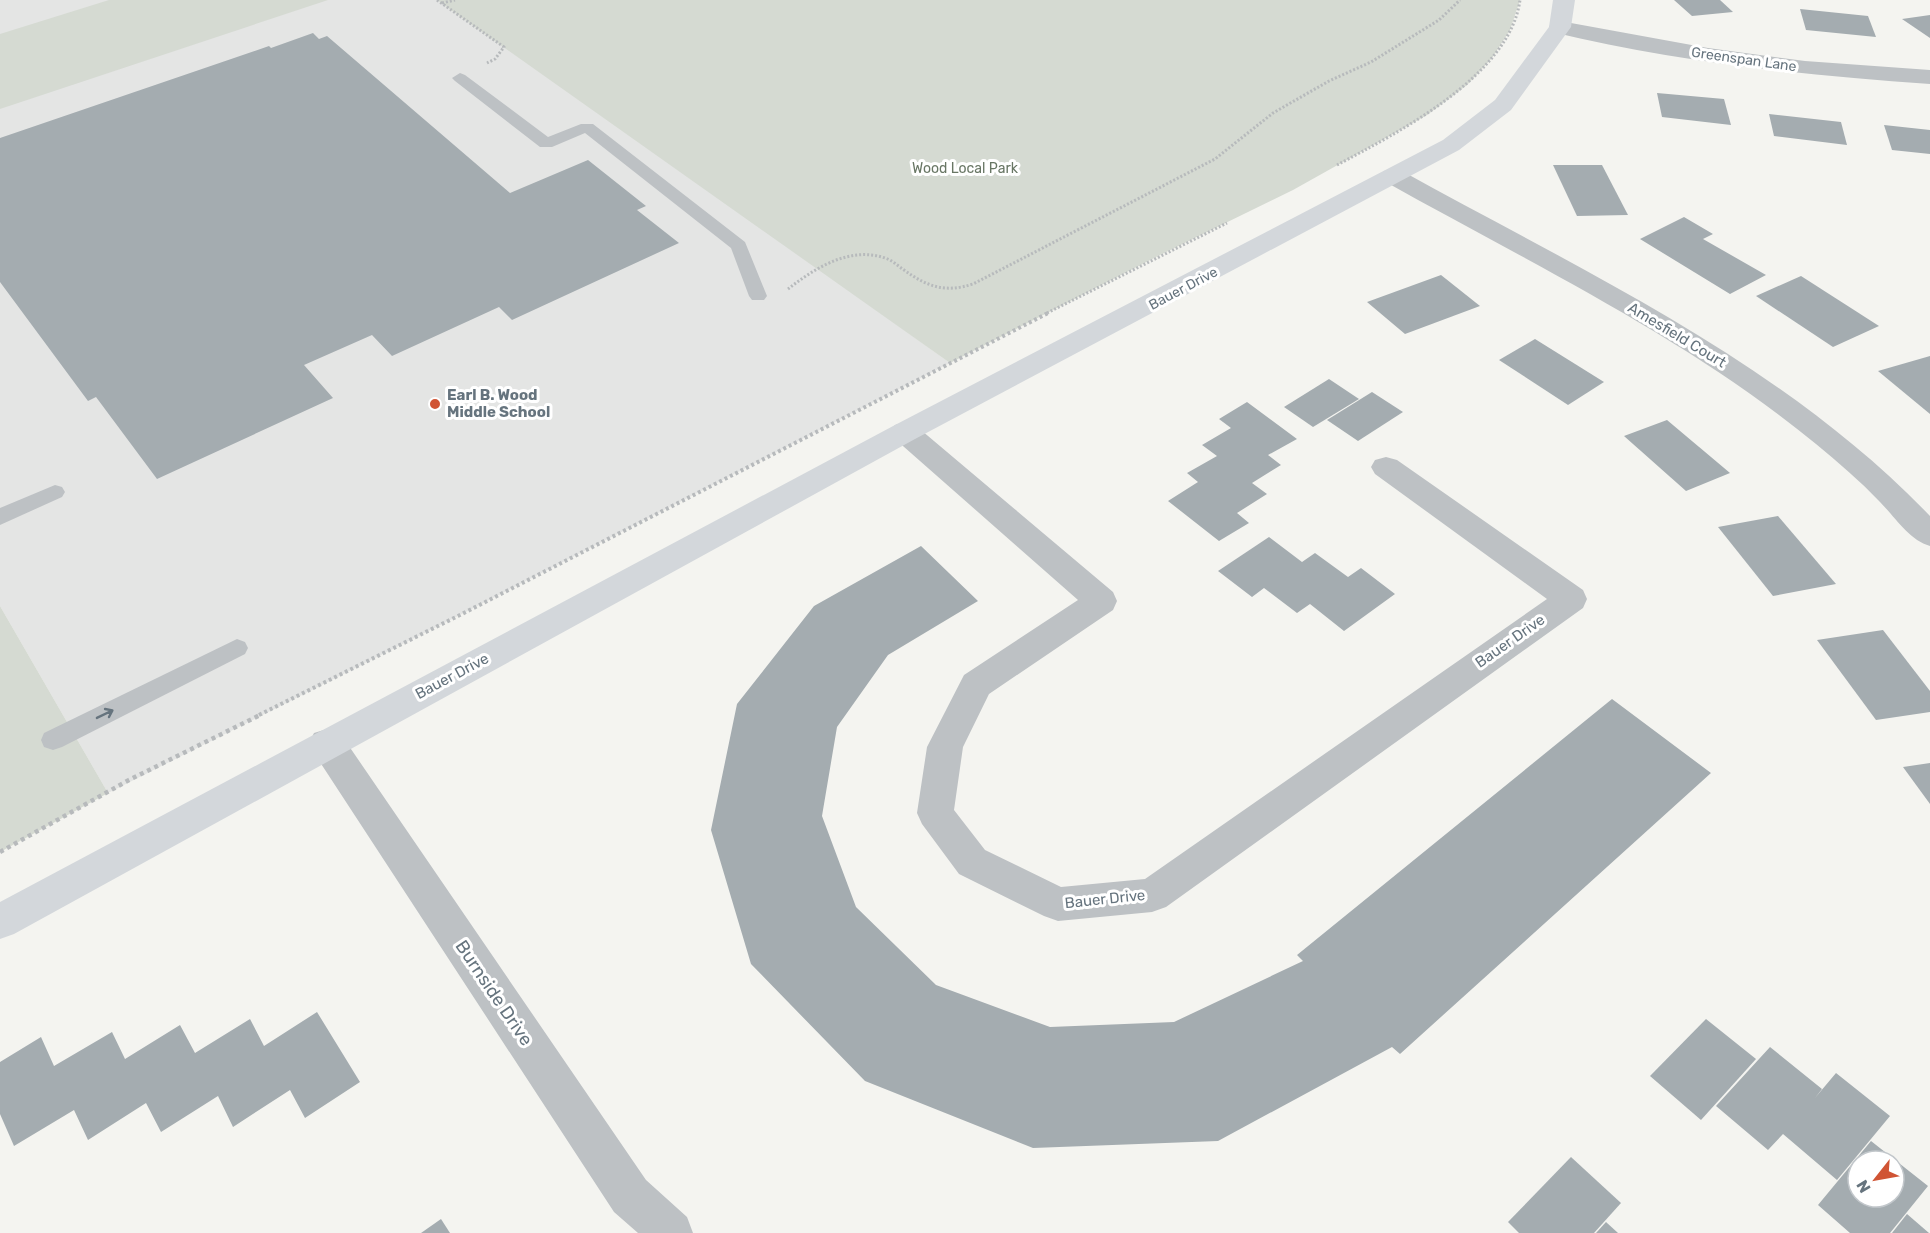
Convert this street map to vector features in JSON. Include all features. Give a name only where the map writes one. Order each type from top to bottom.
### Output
[{"type":"street","name":"Greenspan Lane","points":[[1562,14],[1719,57],[1805,68],[1930,77]]},
{"type":"street","name":"Bauer Drive","points":[[0,922],[905,432],[1451,145],[1503,105],[1562,14]]},
{"type":"street","name":"Amesfield Court","points":[[1394,176],[1659,322],[1720,359],[1810,421],[1907,508],[1930,535]]},
{"type":"street","name":"Bauer Drive","points":[[905,432],[1101,601],[976,685],[945,747],[935,813],[972,862],[1058,904],[1152,895],[1571,599],[1386,467]]},
{"type":"street","name":"Burnside Drive","points":[[327,743],[630,1196],[671,1233]]},
{"type":"lane","points":[[460,78],[546,144],[587,127],[739,246],[758,296]]},
{"type":"lane","points":[[0,517],[55,492]]},
{"type":"lane","points":[[53,740],[237,648]]},
{"type":"path","points":[[437,0],[504,47],[495,59],[460,78]]},
{"type":"path","points":[[442,3],[455,0]]},
{"type":"path","points":[[783,293],[806,274],[825,263],[870,255],[887,258],[927,286],[941,290],[957,290],[973,284],[1215,159],[1273,113],[1329,81],[1371,62],[1439,20],[1460,0]]},
{"type":"path","points":[[1329,170],[1427,116],[1467,85],[1492,58],[1510,30],[1521,0]]},
{"type":"path","points":[[0,852],[129,780],[458,616],[1231,221]]},
{"type":"shaded area","name":"Earl B. Wood Middle School","points":[[0,0],[437,0],[506,44],[950,363],[108,793],[0,606]]},
{"type":"green space","points":[[109,0],[328,0],[0,109],[0,34]]},
{"type":"green space","name":"Wood Local Park","points":[[437,0],[1520,0],[1510,30],[1492,58],[1467,85],[1427,115],[1293,190],[1158,256],[950,363]]},
{"type":"green space","points":[[0,606],[108,793],[0,852]]},
{"type":"building","points":[[1674,0],[1720,0],[1733,12],[1692,16]]},
{"type":"building","points":[[1800,9],[1868,16],[1876,37],[1806,30]]},
{"type":"building","points":[[1930,15],[1930,38],[1902,19]]},
{"type":"building","points":[[313,33],[319,39],[327,36],[510,193],[588,160],[646,206],[637,210],[679,243],[512,320],[499,307],[392,356],[372,335],[304,365],[333,398],[157,479],[96,397],[88,401],[0,282],[0,138]]},
{"type":"building","points":[[1657,93],[1724,99],[1731,125],[1662,117]]},
{"type":"building","points":[[1769,114],[1841,122],[1847,145],[1774,136]]},
{"type":"building","points":[[1884,125],[1930,130],[1930,154],[1892,150]]},
{"type":"building","points":[[1553,165],[1602,165],[1628,215],[1577,216]]},
{"type":"building","points":[[1684,217],[1713,234],[1703,239],[1766,275],[1730,294],[1640,239]]},
{"type":"building","points":[[1441,275],[1480,306],[1405,334],[1367,302]]},
{"type":"building","points":[[1801,276],[1879,326],[1833,347],[1756,296]]},
{"type":"building","points":[[1535,339],[1604,382],[1568,405],[1499,360]]},
{"type":"building","points":[[1930,356],[1930,414],[1878,371]]},
{"type":"building","points":[[1329,379],[1359,399],[1313,427],[1284,407]]},
{"type":"building","points":[[1372,392],[1403,412],[1358,441],[1327,420]]},
{"type":"building","points":[[1247,402],[1297,439],[1268,455],[1281,465],[1252,483],[1267,494],[1237,513],[1249,523],[1219,541],[1168,501],[1198,482],[1187,473],[1217,456],[1202,445],[1231,428],[1219,419]]},
{"type":"building","points":[[1667,420],[1730,473],[1686,491],[1624,436]]},
{"type":"building","points":[[1778,516],[1836,584],[1773,596],[1718,527]]},
{"type":"building","points":[[1269,537],[1302,562],[1315,553],[1348,577],[1361,568],[1395,594],[1344,631],[1310,604],[1297,613],[1264,588],[1252,597],[1218,571]]},
{"type":"building","points":[[921,546],[978,601],[888,655],[837,727],[822,816],[856,907],[936,985],[1050,1027],[1174,1022],[1303,961],[1297,955],[1612,699],[1711,773],[1400,1054],[1392,1047],[1218,1141],[1033,1148],[865,1081],[751,964],[711,830],[737,704],[814,606]]},
{"type":"building","points":[[1883,630],[1930,691],[1930,712],[1876,720],[1817,640]]},
{"type":"building","points":[[1930,763],[1930,804],[1903,767]]},
{"type":"building","points":[[317,1012],[360,1082],[305,1118],[290,1090],[233,1127],[218,1096],[161,1132],[146,1103],[88,1140],[74,1110],[14,1146],[0,1114],[0,1062],[41,1037],[54,1066],[112,1032],[125,1059],[180,1025],[195,1053],[250,1019],[264,1046]]},
{"type":"building","points":[[1706,1019],[1756,1059],[1701,1120],[1650,1076]]},
{"type":"building","points":[[1770,1047],[1822,1089],[1815,1098],[1836,1073],[1890,1116],[1863,1149],[1846,1149],[1846,1169],[1837,1180],[1783,1134],[1768,1150],[1716,1106]]},
{"type":"building","points":[[1871,1141],[1881,1149],[1864,1149]]},
{"type":"building","points":[[1571,1157],[1621,1203],[1594,1233],[1519,1233],[1508,1222]]},
{"type":"building","points":[[1906,1169],[1928,1186],[1890,1233],[1850,1233],[1818,1205],[1846,1171],[1846,1209],[1906,1209]]},
{"type":"building","points":[[1907,1214],[1929,1233],[1892,1233]]},
{"type":"building","points":[[441,1219],[450,1233],[421,1233]]},
{"type":"building","points":[[1606,1222],[1618,1233],[1596,1233]]},
{"type":"place","name":"Earl B. Wood Middle School","points":[[435,404]]}]
